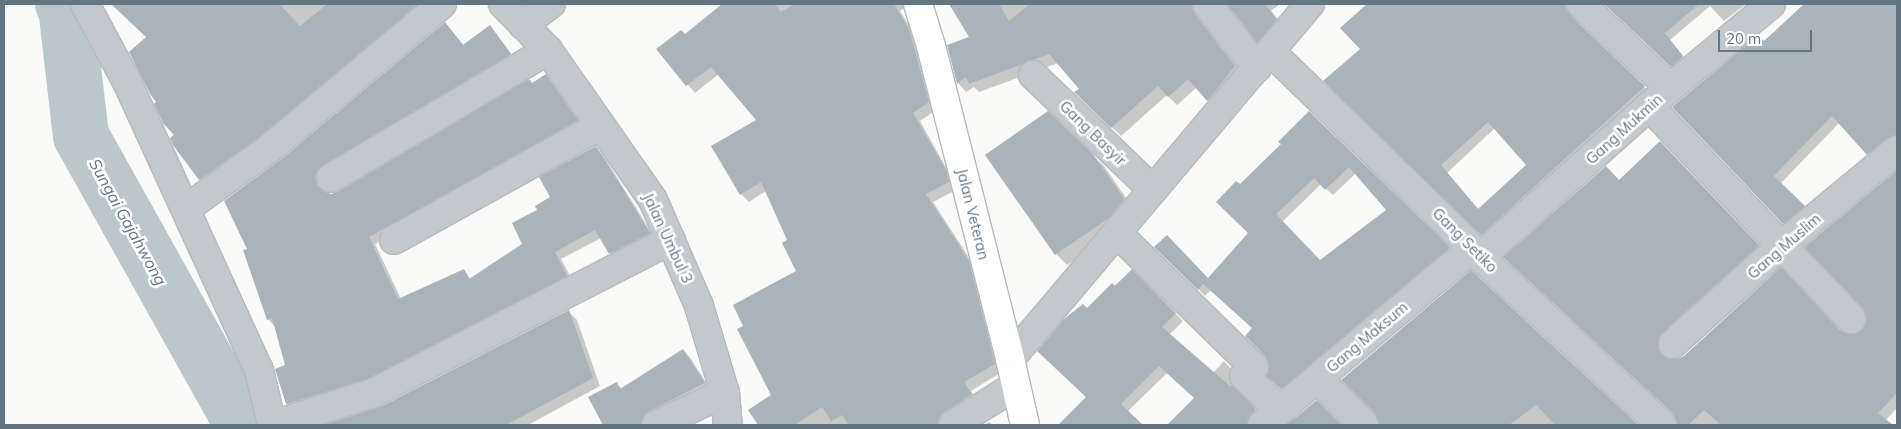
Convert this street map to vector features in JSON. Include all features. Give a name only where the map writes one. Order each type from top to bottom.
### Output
[{"type":"main road","name":"Jalan Veteran","points":[[918,4],[931,46],[1025,425]]},
{"type":"street","points":[[85,4],[127,82],[259,370],[273,425],[373,393],[671,240]]},
{"type":"street","points":[[186,209],[270,148],[442,4]]},
{"type":"street","name":"Jalan Umbul 3","points":[[503,4],[548,50],[653,200],[699,306],[725,393],[728,425]]},
{"type":"street","points":[[523,25],[551,4]]},
{"type":"street","name":"Gang Setiko","points":[[1207,4],[1264,60],[1662,425]]},
{"type":"street","points":[[1010,359],[1310,4]]},
{"type":"street","points":[[1582,4],[1670,88]]},
{"type":"street","name":"Gang Mukmin","points":[[1476,253],[1771,4]]},
{"type":"street","points":[[331,178],[548,50]]},
{"type":"street","name":"Gang Basyir","points":[[1032,75],[1153,190]]},
{"type":"street","points":[[1649,106],[1851,319]]},
{"type":"street","points":[[394,240],[600,126]]},
{"type":"street","name":"Gang Muslim","points":[[1673,344],[1782,245],[1897,150]]},
{"type":"street","points":[[1117,233],[1254,367],[1244,376],[1271,418]]},
{"type":"street","name":"Gang Maksum","points":[[1271,418],[1476,253]]},
{"type":"street","points":[[1318,379],[1364,425]]},
{"type":"street","points":[[953,425],[1015,386]]},
{"type":"street","points":[[656,425],[725,393]]},
{"type":"building","points":[[111,4],[279,4],[300,26],[327,4],[418,4],[260,136],[199,180],[173,145],[170,138],[174,135],[163,123],[154,104],[156,102],[129,52],[146,37]]},
{"type":"building","points":[[722,4],[775,4],[781,12],[795,4],[894,4],[909,29],[929,102],[913,113],[947,172],[949,182],[926,194],[969,261],[995,364],[964,382],[972,394],[944,412],[939,418],[937,425],[849,425],[842,415],[831,421],[822,407],[795,425],[758,425],[748,410],[771,395],[737,329],[743,326],[733,305],[796,271],[782,243],[787,240],[761,182],[740,195],[711,146],[756,120],[711,67],[686,86],[656,49],[681,30],[685,34]]},
{"type":"building","points":[[949,4],[999,4],[1009,21],[1030,4],[1192,4],[1195,14],[1235,66],[1207,101],[1188,79],[1168,97],[1158,86],[1111,128],[1074,92],[1079,89],[1049,54],[969,84],[966,77],[957,84],[947,45],[969,37]]},
{"type":"building","points":[[1227,4],[1265,4],[1277,19],[1257,43]]},
{"type":"building","points":[[1367,4],[1566,4],[1570,15],[1645,86],[1481,235],[1323,81],[1360,49],[1340,28]],"holes":[[[1488,122],[1526,165],[1478,209],[1441,165]]]},
{"type":"building","points":[[1604,4],[1699,4],[1665,33],[1683,56],[1671,67]]},
{"type":"building","points":[[1804,4],[1897,4],[1897,135],[1887,138],[1867,155],[1832,116],[1774,176],[1805,206],[1783,224],[1672,107],[1758,35],[1764,41]]},
{"type":"building","points":[[445,22],[463,45],[490,25],[511,54],[323,165],[318,170],[315,178],[317,185],[323,191],[331,194],[339,191],[529,79],[532,83],[546,74],[578,120],[369,237],[398,299],[464,269],[469,279],[522,244],[512,223],[537,210],[535,206],[550,197],[539,177],[596,146],[650,233],[609,254],[595,230],[555,252],[567,276],[367,379],[286,404],[275,369],[285,365],[272,318],[267,320],[243,250],[247,249],[224,201],[280,160]]},
{"type":"building","points":[[1048,111],[1093,154],[1124,199],[1109,218],[1055,255],[985,155]]},
{"type":"building","points":[[1309,111],[1450,247],[1281,389],[1266,376],[1269,364],[1265,356],[1245,336],[1252,328],[1203,284],[1198,290],[1154,247],[1167,235],[1208,278],[1248,233],[1216,202],[1236,181],[1240,184],[1281,144],[1278,142]],"holes":[[[1349,167],[1386,210],[1320,260],[1276,214],[1314,178],[1325,190]]]},
{"type":"building","points":[[1660,141],[1759,245],[1662,333],[1658,340],[1658,348],[1662,355],[1669,359],[1677,359],[1684,356],[1781,267],[1840,330],[1847,334],[1855,334],[1861,331],[1866,323],[1866,315],[1863,309],[1804,247],[1897,170],[1897,393],[1878,413],[1893,425],[1721,425],[1704,410],[1688,425],[1677,425],[1673,414],[1503,257],[1606,166],[1619,180]]},
{"type":"building","points":[[1132,269],[1176,313],[1162,327],[1231,387],[1231,383],[1256,409],[1248,419],[1247,425],[1167,425],[1194,398],[1159,366],[1121,404],[1143,425],[1058,425],[1086,397],[1037,351],[1064,319],[1083,304],[1087,308],[1112,283],[1115,286]]},
{"type":"building","points":[[1471,270],[1639,425],[1555,425],[1536,405],[1509,425],[1379,425],[1375,414],[1341,380]]},
{"type":"building","points":[[569,310],[593,378],[506,425],[323,425],[380,407]]},
{"type":"building","points":[[683,349],[705,383],[649,411],[643,416],[641,425],[603,425],[588,397],[617,382],[620,389]]},
{"type":"building","points":[[1317,400],[1342,425],[1286,425]]},
{"type":"waterway","name":"Sungai Gajahwong","points":[[63,4],[66,7],[81,136],[238,417],[240,425]]}]
